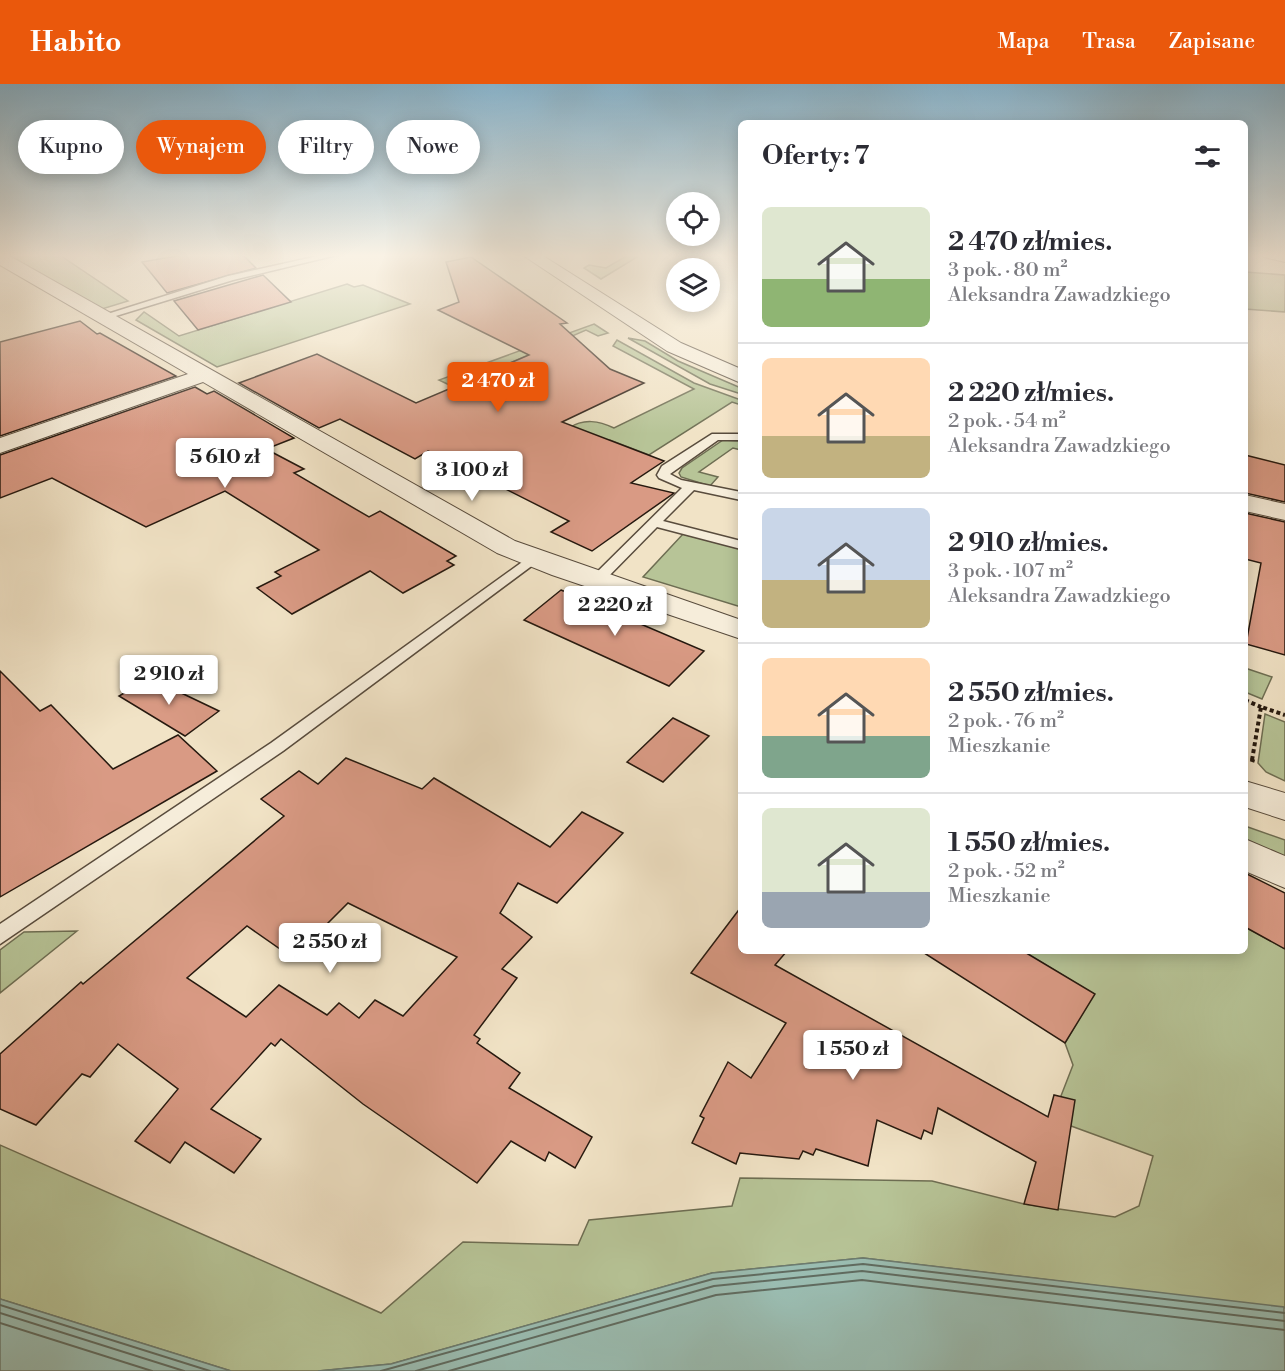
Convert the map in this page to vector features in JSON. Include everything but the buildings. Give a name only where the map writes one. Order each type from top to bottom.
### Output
[{"type":"street","points":[[98,314],[506,547],[532,559],[738,629]]},
{"type":"street","points":[[624,314],[674,347],[738,376]]},
{"type":"street","points":[[0,446],[204,375]]},
{"type":"street","points":[[1248,504],[1285,512]]},
{"type":"street","points":[[1248,779],[1285,807]]},
{"type":"street","points":[[1248,855],[1285,873]]},
{"type":"lane","points":[[103,317],[113,314]]},
{"type":"lane","points":[[738,437],[716,436],[664,472],[664,477],[669,480],[738,495]]},
{"type":"lane","points":[[596,581],[691,486]]},
{"type":"lane","points":[[654,523],[738,544]]},
{"type":"lane","points":[[0,935],[277,747],[532,559]]},
{"type":"path","points":[[1248,701],[1285,715]]},
{"type":"path","points":[[1248,779],[1262,707]]},
{"type":"green space","points":[[142,314],[147,314],[179,336],[250,314],[379,314],[217,367],[136,320]]},
{"type":"green space","points":[[594,324],[608,333],[598,336],[586,330],[459,385],[569,428],[580,423],[592,422],[614,428],[694,389],[613,346],[617,340],[694,383],[738,399],[738,404],[732,402],[649,455],[610,440],[573,462],[535,426],[439,380]]},
{"type":"green space","points":[[628,338],[645,341],[678,361],[738,387],[738,393],[710,384]]},
{"type":"green space","points":[[723,440],[738,441],[738,449],[733,448],[699,472],[718,477],[710,486],[681,477],[679,473],[682,468]]},
{"type":"green space","points":[[683,534],[738,548],[738,606],[643,577]]},
{"type":"green space","points":[[1248,669],[1272,677],[1262,699],[1248,693]]},
{"type":"green space","points":[[1265,714],[1285,722],[1285,781],[1266,772],[1258,763]]},
{"type":"green space","points":[[1248,827],[1285,840],[1285,866],[1248,848]]},
{"type":"green space","points":[[1248,929],[1285,949],[1285,1308],[863,1258],[712,1273],[391,1364],[318,1371],[231,1371],[0,1299],[0,1145],[381,1313],[463,1242],[578,1245],[589,1220],[732,1206],[740,1178],[932,1181],[1024,1204],[1115,1217],[1139,1206],[1153,1156],[1052,1119],[1073,1065],[1065,1043],[1094,994],[1028,954],[1248,954]]},
{"type":"green space","points":[[77,931],[0,993],[0,950],[24,932]]},
{"type":"water","points":[[863,1258],[1284,1307],[1285,1371],[318,1371],[391,1364],[712,1273]]},
{"type":"water","points":[[0,1299],[231,1371],[0,1371]]}]
